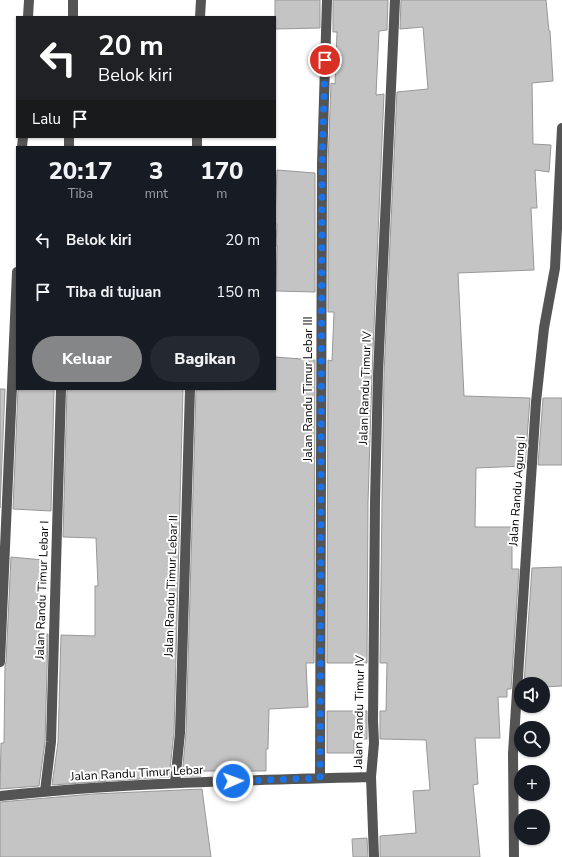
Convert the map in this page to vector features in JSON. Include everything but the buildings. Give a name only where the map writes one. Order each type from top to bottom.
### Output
[{"type":"street","points":[[28,16],[29,0]]},
{"type":"street","points":[[73,0],[73,16]]},
{"type":"street","points":[[200,16],[201,0]]},
{"type":"street","name":"Jalan Randu Timur Lebar III","points":[[320,778],[322,165],[327,0]]},
{"type":"street","name":"Jalan Randu Timur IV","points":[[374,857],[371,777],[374,743],[375,510],[378,374],[395,0]]},
{"type":"street","name":"Jalan Randu Agung I","points":[[514,857],[513,753],[536,402],[544,328],[555,268],[562,128]]},
{"type":"street","points":[[0,662],[16,295]]},
{"type":"street","name":"Jalan Randu Timur Lebar I","points":[[45,792],[51,742],[61,390]]},
{"type":"street","name":"Jalan Randu Timur Lebar II","points":[[175,783],[180,733],[190,390]]},
{"type":"street","name":"Jalan Randu Timur Lebar","points":[[0,796],[175,783],[371,777]]},
{"type":"route","points":[[233,781],[320,778],[322,165],[325,60]]}]
